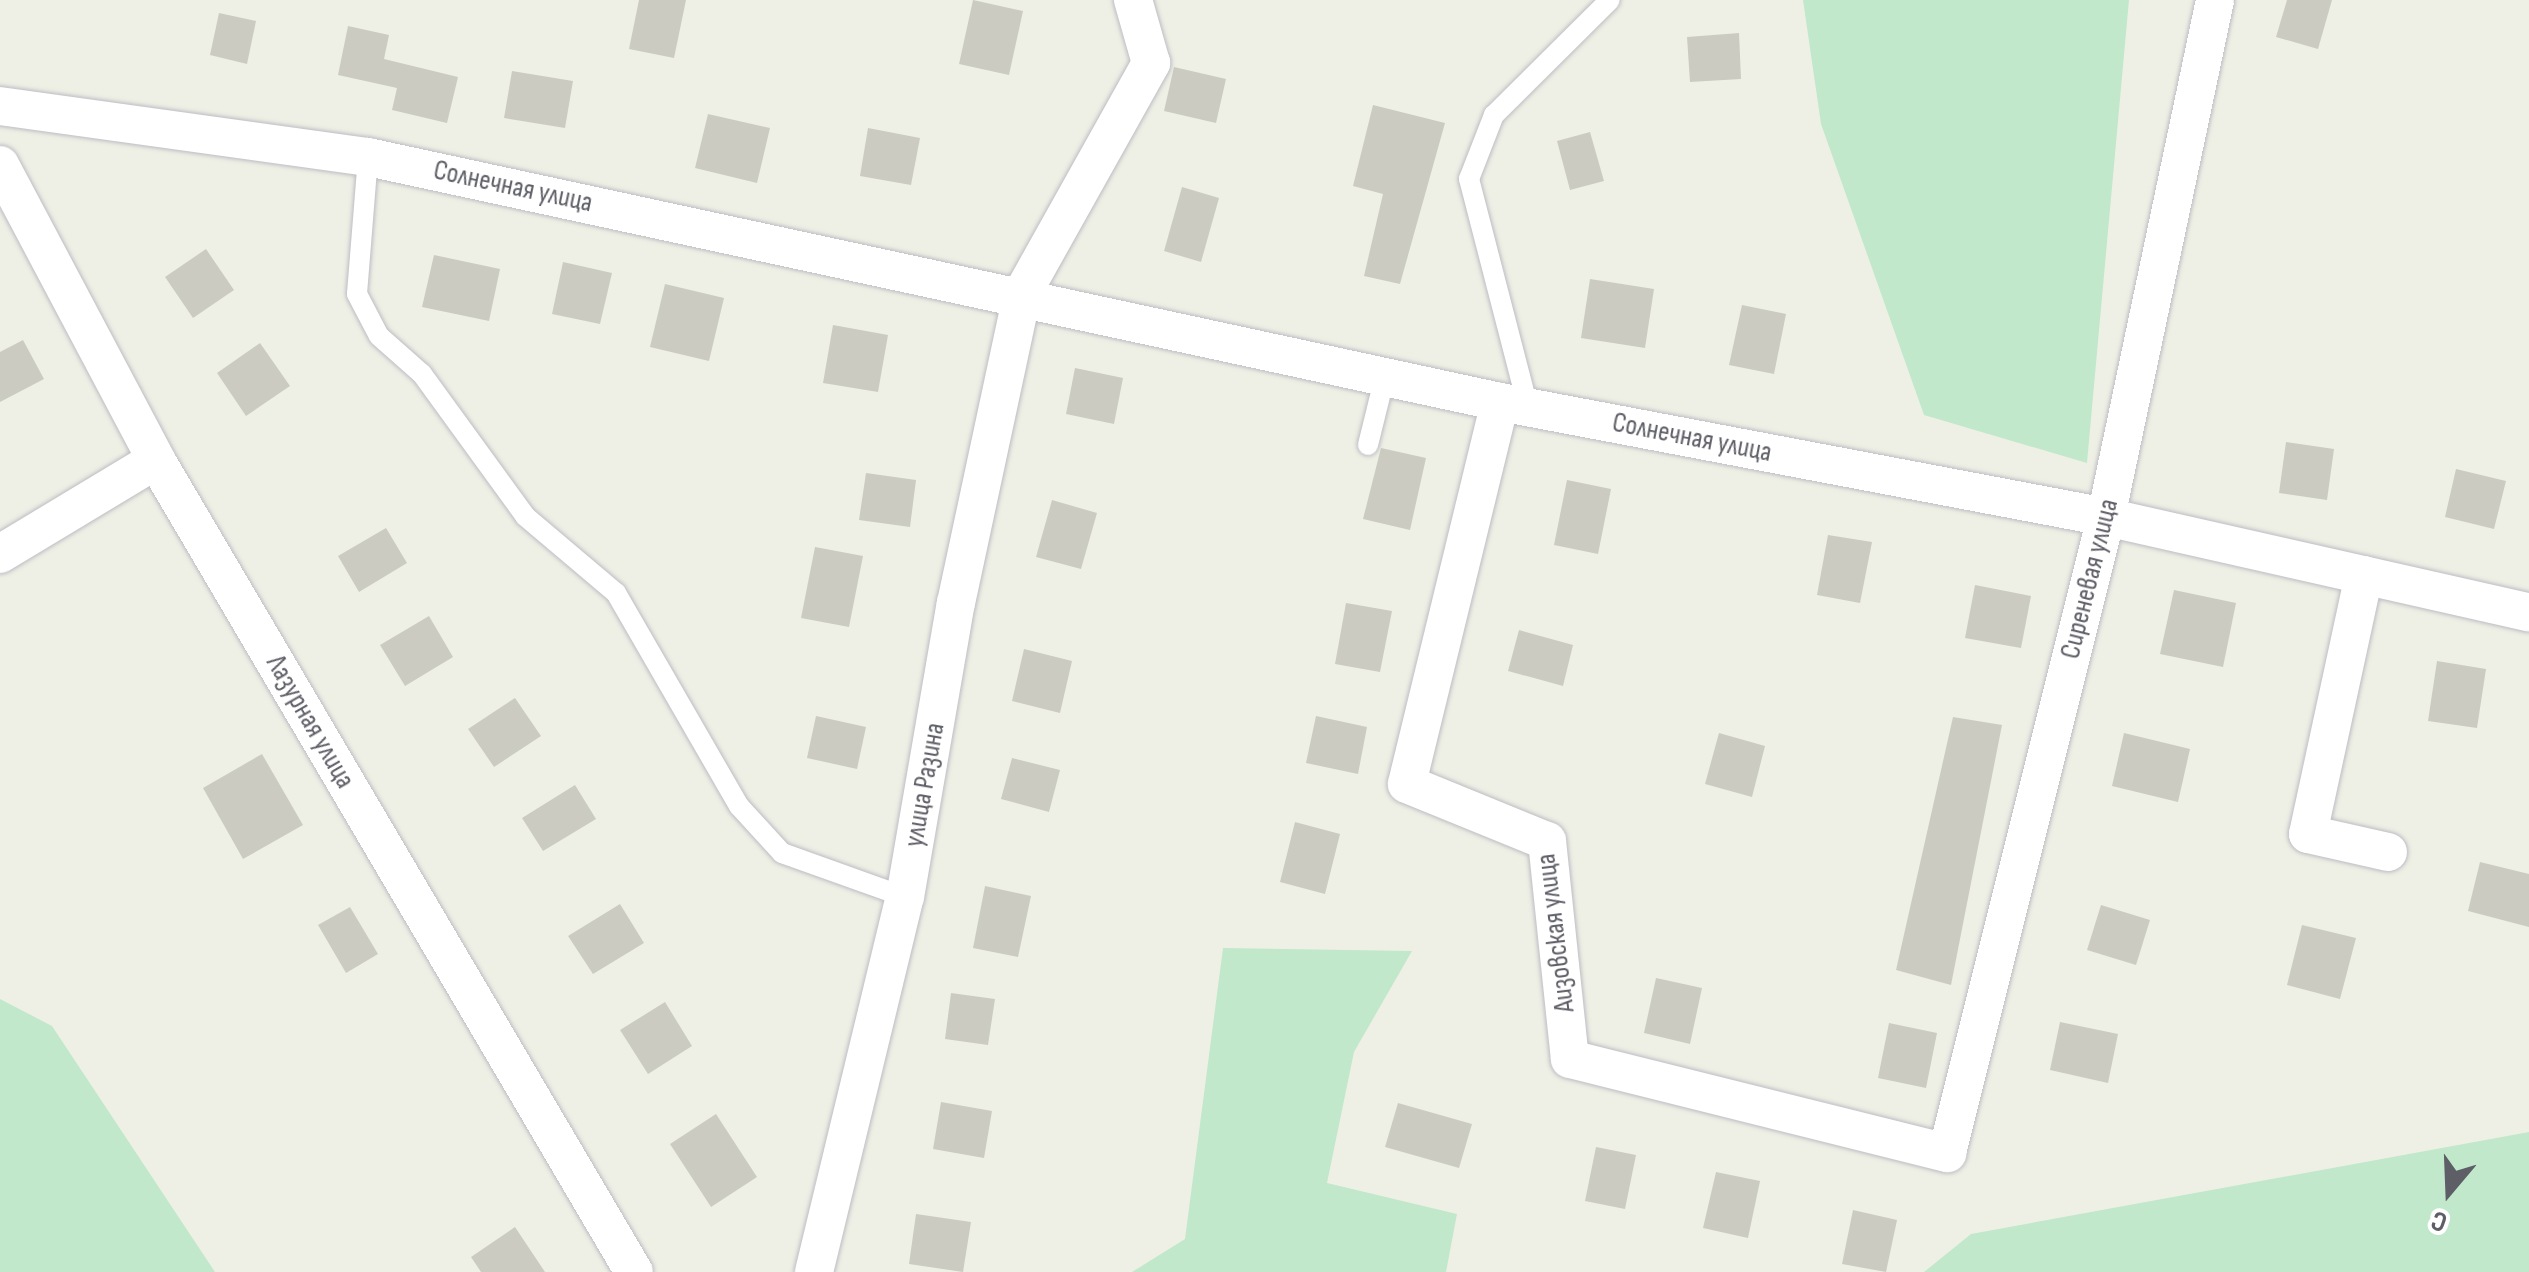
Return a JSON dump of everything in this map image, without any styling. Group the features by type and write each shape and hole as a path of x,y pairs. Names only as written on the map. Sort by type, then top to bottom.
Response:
{"street":[{"path":"1022,294 1150,63 1134,0"},
{"name":"Сиреневая улица","path":"1947,1153 2106,517 2214,0"},
{"name":"Солнечная улица","path":"0,106 368,157 1022,294 1514,404 2106,517 2529,612"},
{"name":"Лазурная улица","path":"0,165 156,460 634,1272"},
{"name":"улица Разина","path":"814,1272 905,897 956,603 1022,294"},
{"name":"Аизовская улица","path":"1514,404 1407,784 1547,841 1570,1059 1947,1153"},
{"path":"0,554 156,460"},
{"path":"2364,575 2308,834 2388,852"}],"lane":[{"path":"1514,404 1468,180 1494,116 1610,0"},
{"path":"368,157 357,294 379,336 422,374 525,516 616,592 721,778 760,830 782,852 905,897"},
{"path":"1368,445 1384,376"}],"green space":[{"path":"1803,0 2129,0 2087,463 1924,415 1821,124"},
{"path":"1223,948 1412,951 1354,1052 1327,1183 1457,1214 1446,1272 1132,1272 1185,1239"},
{"path":"0,999 52,1026 215,1272 0,1272"},
{"path":"2529,1132 2529,1272 1924,1272 1971,1234"}],"building":[{"path":"639,0 686,0 674,58 629,49"},
{"path":"973,0 1023,11 1009,75 959,64"},
{"path":"2287,0 2332,0 2318,49 2276,37"},
{"path":"219,13 256,21 247,64 210,55"},
{"path":"348,26 389,35 384,59 458,77 447,123 392,110 397,88 338,75"},
{"path":"1739,33 1741,79 1690,82 1687,37"},
{"path":"1174,67 1226,79 1216,123 1164,111"},
{"path":"512,71 573,81 565,128 504,118"},
{"path":"1373,105 1445,123 1400,284 1364,276 1383,194 1353,186"},
{"path":"708,114 770,128 757,183 695,168"},
{"path":"868,128 920,138 911,185 860,176"},
{"path":"1590,132 1604,181 1570,190 1557,141"},
{"path":"1182,187 1219,198 1201,262 1164,251"},
{"path":"206,249 234,290 193,318 165,277"},
{"path":"434,255 500,269 489,321 422,307"},
{"path":"563,262 612,273 600,324 552,314"},
{"path":"1590,279 1654,289 1645,348 1581,338"},
{"path":"665,284 724,298 709,361 650,347"},
{"path":"1742,305 1786,314 1774,374 1729,365"},
{"path":"833,325 888,335 878,392 823,383"},
{"path":"23,340 44,379 0,402 0,352"},
{"path":"260,343 290,386 246,416 217,373"},
{"path":"1075,368 1123,378 1114,424 1066,414"},
{"path":"2286,442 2334,449 2327,500 2279,493"},
{"path":"1381,448 1426,458 1410,530 1363,519"},
{"path":"2456,469 2506,481 2494,529 2445,517"},
{"path":"866,473 916,480 910,527 859,520"},
{"path":"1567,480 1611,489 1598,554 1554,545"},
{"path":"1052,500 1097,513 1081,569 1036,557"},
{"path":"386,528 407,563 359,592 338,556"},
{"path":"1828,535 1872,542 1860,603 1817,595"},
{"path":"815,547 863,556 849,627 801,618"},
{"path":"1975,585 2031,596 2021,648 1965,638"},
{"path":"2174,590 2236,603 2223,667 2160,654"},
{"path":"1346,603 1392,611 1380,672 1335,664"},
{"path":"429,616 453,657 405,686 380,645"},
{"path":"1519,630 1573,645 1563,686 1508,671"},
{"path":"1024,649 1072,661 1060,713 1012,701"},
{"path":"2437,661 2486,669 2477,728 2428,721"},
{"path":"515,698 541,736 494,767 468,729"},
{"path":"816,716 866,727 857,769 807,758"},
{"path":"1316,716 1367,727 1358,774 1306,763"},
{"path":"1953,717 2002,725 1951,985 1896,970"},
{"path":"1719,733 1765,746 1752,797 1705,784"},
{"path":"2124,733 2190,749 2178,802 2112,786"},
{"path":"262,754 303,825 243,859 203,788"},
{"path":"1012,758 1060,770 1049,812 1001,799"},
{"path":"575,785 596,819 543,851 522,818"},
{"path":"1295,822 1340,834 1325,894 1280,882"},
{"path":"2480,862 2529,874 2529,927 2468,911"},
{"path":"985,886 1031,896 1018,957 973,948"},
{"path":"620,904 644,943 593,974 568,936"},
{"path":"2101,905 2150,920 2136,965 2087,950"},
{"path":"350,907 378,954 346,973 318,925"},
{"path":"2302,925 2356,938 2340,999 2287,985"},
{"path":"1656,978 1702,988 1690,1044 1644,1033"},
{"path":"951,993 995,999 988,1045 945,1039"},
{"path":"665,1002 692,1046 648,1074 620,1030"},
{"path":"2060,1022 2118,1034 2108,1083 2050,1070"},
{"path":"1889,1023 1937,1033 1926,1088 1878,1078"},
{"path":"941,1102 992,1111 984,1158 933,1149"},
{"path":"1398,1103 1472,1124 1459,1168 1385,1147"},
{"path":"716,1114 757,1177 711,1207 670,1144"},
{"path":"1596,1147 1636,1155 1625,1209 1585,1201"},
{"path":"1716,1172 1760,1181 1748,1238 1703,1228"},
{"path":"1853,1210 1897,1220 1886,1272 1842,1264"},
{"path":"916,1214 971,1222 963,1272 909,1264"},
{"path":"515,1227 545,1272 481,1272 471,1257"}]}
